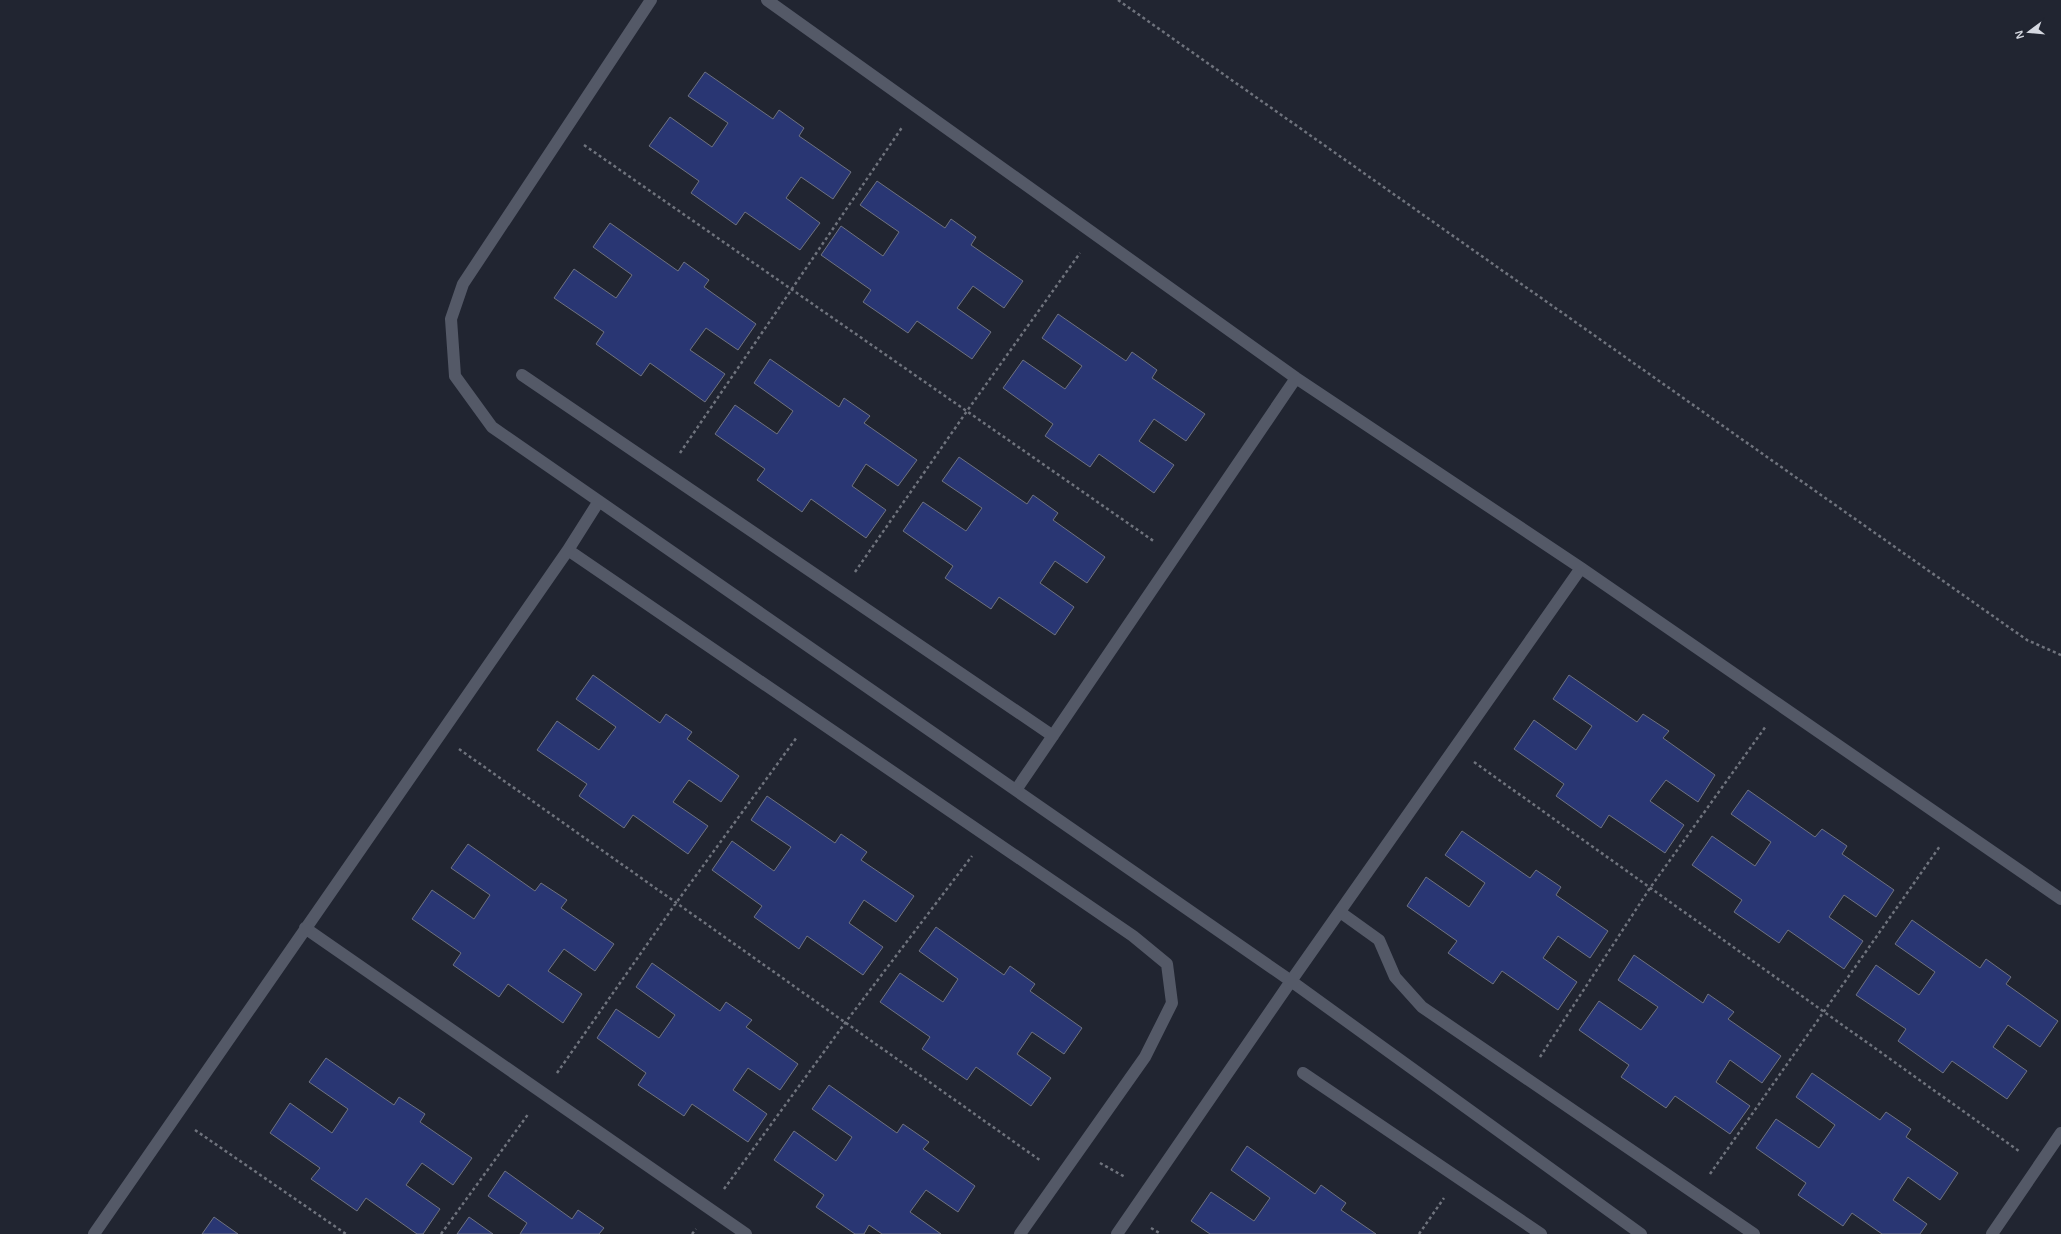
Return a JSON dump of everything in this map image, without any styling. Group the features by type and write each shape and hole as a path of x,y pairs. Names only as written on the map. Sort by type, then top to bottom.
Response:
{"street":[{"path":"651,0 463,284 451,319 455,376 492,427 1291,981 1641,1234"},
{"path":"767,0 1296,378 1581,568 2061,899"},
{"path":"522,375 1053,736"},
{"path":"1016,790 1296,378"},
{"path":"94,1234 439,734 568,550 599,501"},
{"path":"568,550 1133,936 1167,964 1172,1003 1145,1057 1020,1234"},
{"path":"1117,1234 1291,981 1581,568"},
{"path":"1340,912 1379,940 1395,976 1422,1007 1754,1234"},
{"path":"305,928 746,1234"},
{"path":"1303,1073 1541,1234"},
{"path":"1992,1234 2061,1133"}],"path":[{"path":"1118,0 2027,640 2061,655"},
{"path":"666,473 917,106"},
{"path":"564,131 1176,556"},
{"path":"841,592 967,411 1094,233"},
{"path":"1526,1078 1650,888 1781,705"},
{"path":"441,1234 676,903 812,716"},
{"path":"439,734 1061,1176"},
{"path":"1455,748 2039,1165"},
{"path":"1696,1194 1954,825"},
{"path":"692,1234 845,1023 987,837"},
{"path":"175,1117 346,1234"},
{"path":"1079,1150 1147,1190"},
{"path":"1420,1234 1458,1178"}],"building":[{"path":"705,72 773,119 779,110 804,128 799,136 851,172 833,199 801,177 786,198 820,223 800,250 745,212 736,225 691,193 699,181 649,146 670,117 712,147 728,123 688,96"},
{"path":"877,181 945,228 951,219 976,237 971,245 1023,281 1004,308 973,286 957,308 991,332 972,359 917,321 908,333 863,302 871,290 821,255 841,226 883,256 899,232 860,205"},
{"path":"610,223 678,271 684,262 709,280 704,287 756,324 738,350 706,328 690,350 725,374 705,402 650,363 641,376 596,344 604,332 554,298 574,269 616,298 632,275 593,247"},
{"path":"1058,314 1126,361 1132,352 1157,370 1152,378 1205,414 1186,441 1154,419 1139,441 1174,465 1154,493 1099,454 1090,467 1045,436 1053,424 1003,388 1023,360 1065,389 1082,366 1042,338"},
{"path":"770,359 839,407 844,398 870,416 864,423 917,460 898,486 866,464 852,486 886,510 866,538 811,499 802,512 757,480 765,469 715,434 735,405 777,434 793,411 754,383"},
{"path":"959,457 1027,504 1033,495 1058,513 1053,520 1105,557 1087,583 1055,561 1040,583 1074,607 1055,635 999,597 991,609 945,578 953,566 903,531 923,502 966,531 982,508 942,481"},
{"path":"593,675 660,723 666,714 692,732 687,739 739,776 721,802 689,780 673,802 708,826 688,854 633,815 624,828 579,796 587,784 537,750 557,721 599,750 616,727 576,699"},
{"path":"1569,675 1637,722 1643,714 1669,731 1663,738 1715,775 1698,802 1666,780 1650,801 1684,825 1665,853 1609,815 1601,828 1556,796 1564,784 1514,749 1534,720 1576,750 1592,726 1553,699"},
{"path":"1748,790 1815,837 1822,829 1847,846 1842,854 1894,890 1876,917 1844,895 1829,917 1863,941 1844,969 1788,930 1779,943 1734,912 1742,900 1692,865 1712,836 1755,866 1771,842 1731,814"},
{"path":"767,796 835,843 841,834 867,852 861,860 914,896 896,922 864,900 849,923 883,947 863,975 807,936 799,949 754,917 762,906 712,870 732,841 774,871 791,847 751,820"},
{"path":"1462,831 1530,878 1536,870 1561,887 1556,895 1608,931 1590,958 1558,936 1543,958 1577,982 1558,1010 1502,971 1493,984 1448,953 1457,941 1407,906 1426,877 1469,907 1485,883 1445,855"},
{"path":"468,844 535,891 541,883 567,900 561,908 614,944 595,971 564,949 548,971 582,994 563,1023 508,984 499,997 453,965 461,953 412,919 432,890 474,919 490,895 451,868"},
{"path":"1912,920 1980,968 1986,959 2011,977 2006,984 2058,1021 2040,1047 2008,1025 1993,1047 2027,1071 2007,1099 1952,1061 1943,1073 1898,1041 1906,1029 1856,995 1876,965 1919,995 1935,972 1895,944"},
{"path":"936,927 1004,975 1010,966 1035,984 1030,991 1082,1028 1064,1054 1032,1032 1017,1054 1051,1078 1031,1106 976,1067 967,1080 922,1049 930,1037 880,1002 900,973 943,1002 958,979 919,951"},
{"path":"1634,955 1703,1003 1708,994 1734,1012 1728,1019 1781,1056 1762,1083 1730,1060 1716,1082 1750,1106 1730,1134 1675,1096 1666,1108 1621,1077 1629,1065 1579,1030 1599,1001 1641,1030 1658,1007 1618,980"},
{"path":"652,963 720,1011 726,1002 752,1020 746,1027 798,1064 780,1090 748,1068 733,1090 767,1114 748,1142 692,1104 684,1116 638,1085 646,1073 597,1038 616,1009 659,1038 675,1015 636,987"},
{"path":"326,1058 394,1105 399,1097 425,1114 420,1122 472,1158 453,1185 422,1163 406,1185 440,1209 423,1234 417,1234 366,1198 357,1211 311,1179 320,1168 270,1133 290,1103 332,1133 348,1109 309,1082"},
{"path":"1812,1073 1880,1120 1886,1112 1911,1129 1906,1137 1958,1173 1940,1200 1908,1177 1893,1200 1927,1224 1920,1234 1882,1234 1852,1213 1843,1226 1798,1195 1806,1183 1756,1148 1776,1119 1819,1148 1835,1125 1796,1097"},
{"path":"829,1085 897,1133 903,1124 929,1142 923,1149 975,1186 958,1212 926,1190 910,1212 941,1234 882,1234 869,1225 864,1234 855,1234 816,1207 824,1195 774,1160 794,1131 836,1161 852,1137 812,1109"},
{"path":"1247,1146 1315,1194 1321,1185 1346,1203 1341,1210 1376,1234 1210,1234 1191,1221 1211,1192 1254,1221 1270,1198 1231,1170"},
{"path":"505,1171 572,1219 578,1210 604,1228 599,1234 520,1234 527,1223 488,1196"},
{"path":"214,1217 238,1234 202,1234"},
{"path":"469,1217 493,1234 457,1234"}]}
